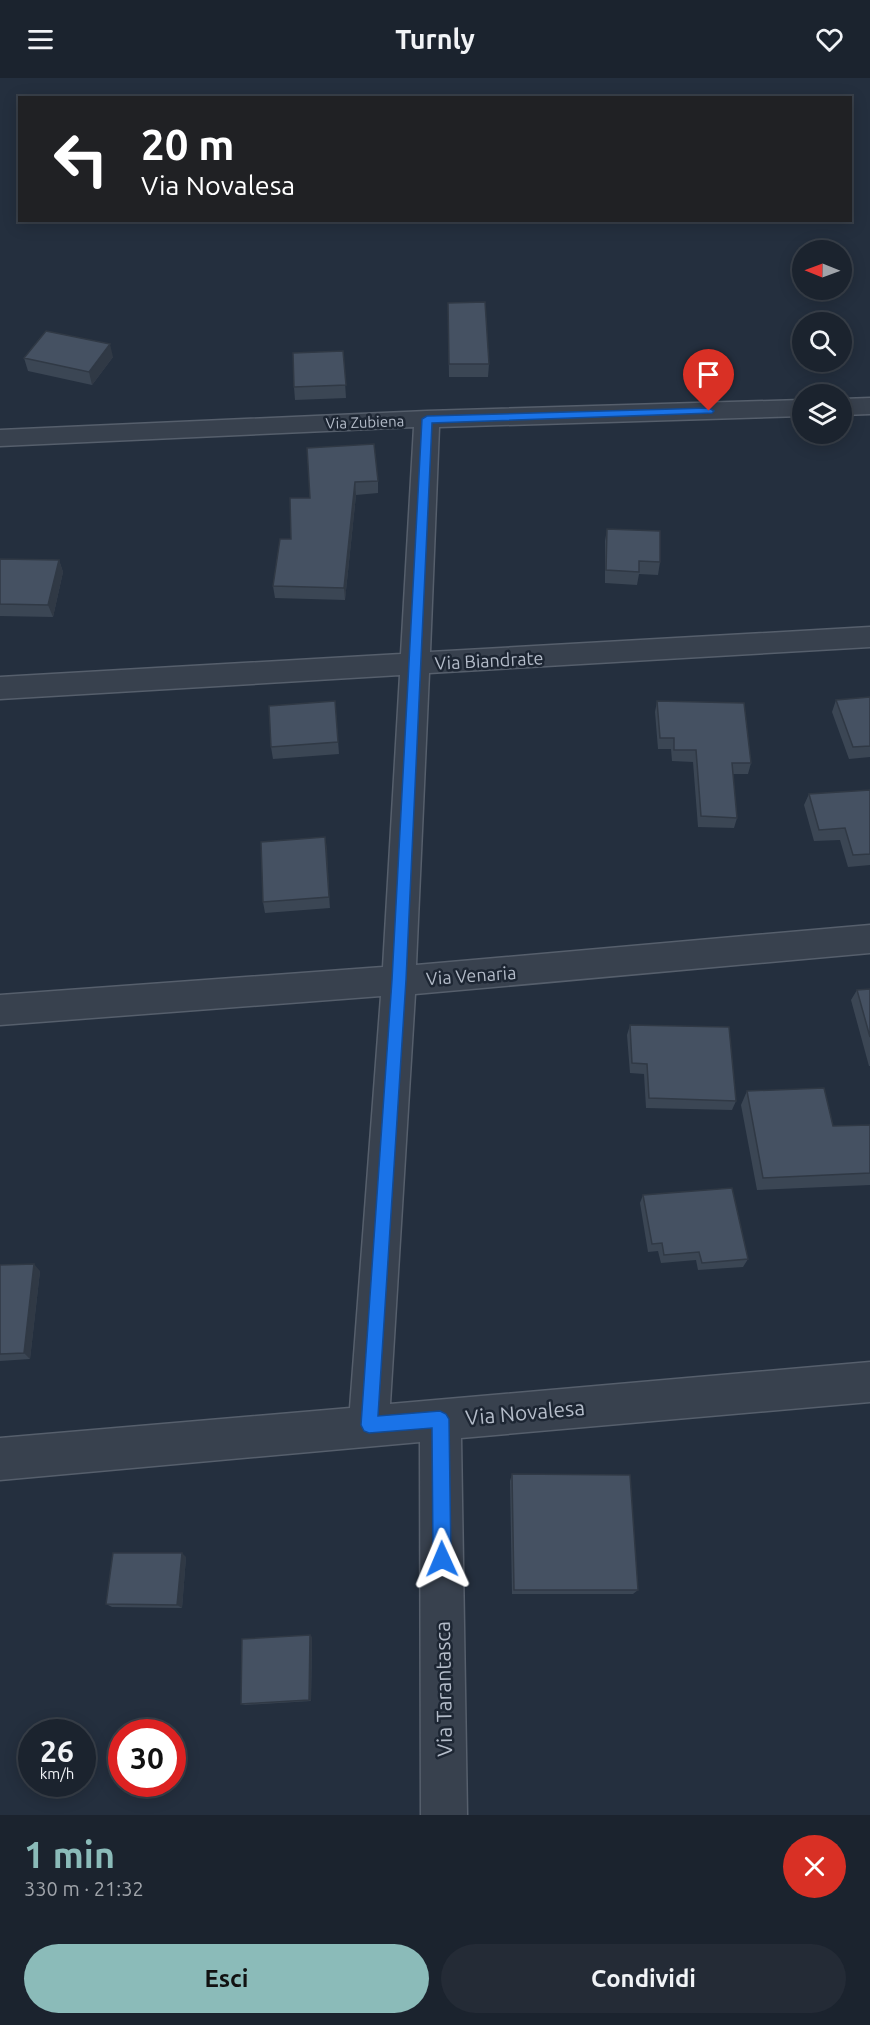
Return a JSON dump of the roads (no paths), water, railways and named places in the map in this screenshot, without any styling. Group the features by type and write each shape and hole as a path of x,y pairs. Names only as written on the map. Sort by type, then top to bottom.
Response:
{"street":[{"path":"852,407 870,406"},
{"name":"Via Zubiena","path":"0,438 427,419 792,408"},
{"path":"369,1425 399,980 427,419"},
{"name":"Via Biandrate","path":"0,688 870,637"},
{"name":"Via Venaria","path":"0,1010 399,980 870,939"},
{"name":"Via Novalesa","path":"1,1465 369,1425 870,1382"},
{"name":"Via Tarantasca","path":"440,1419 444,1815"}]}
